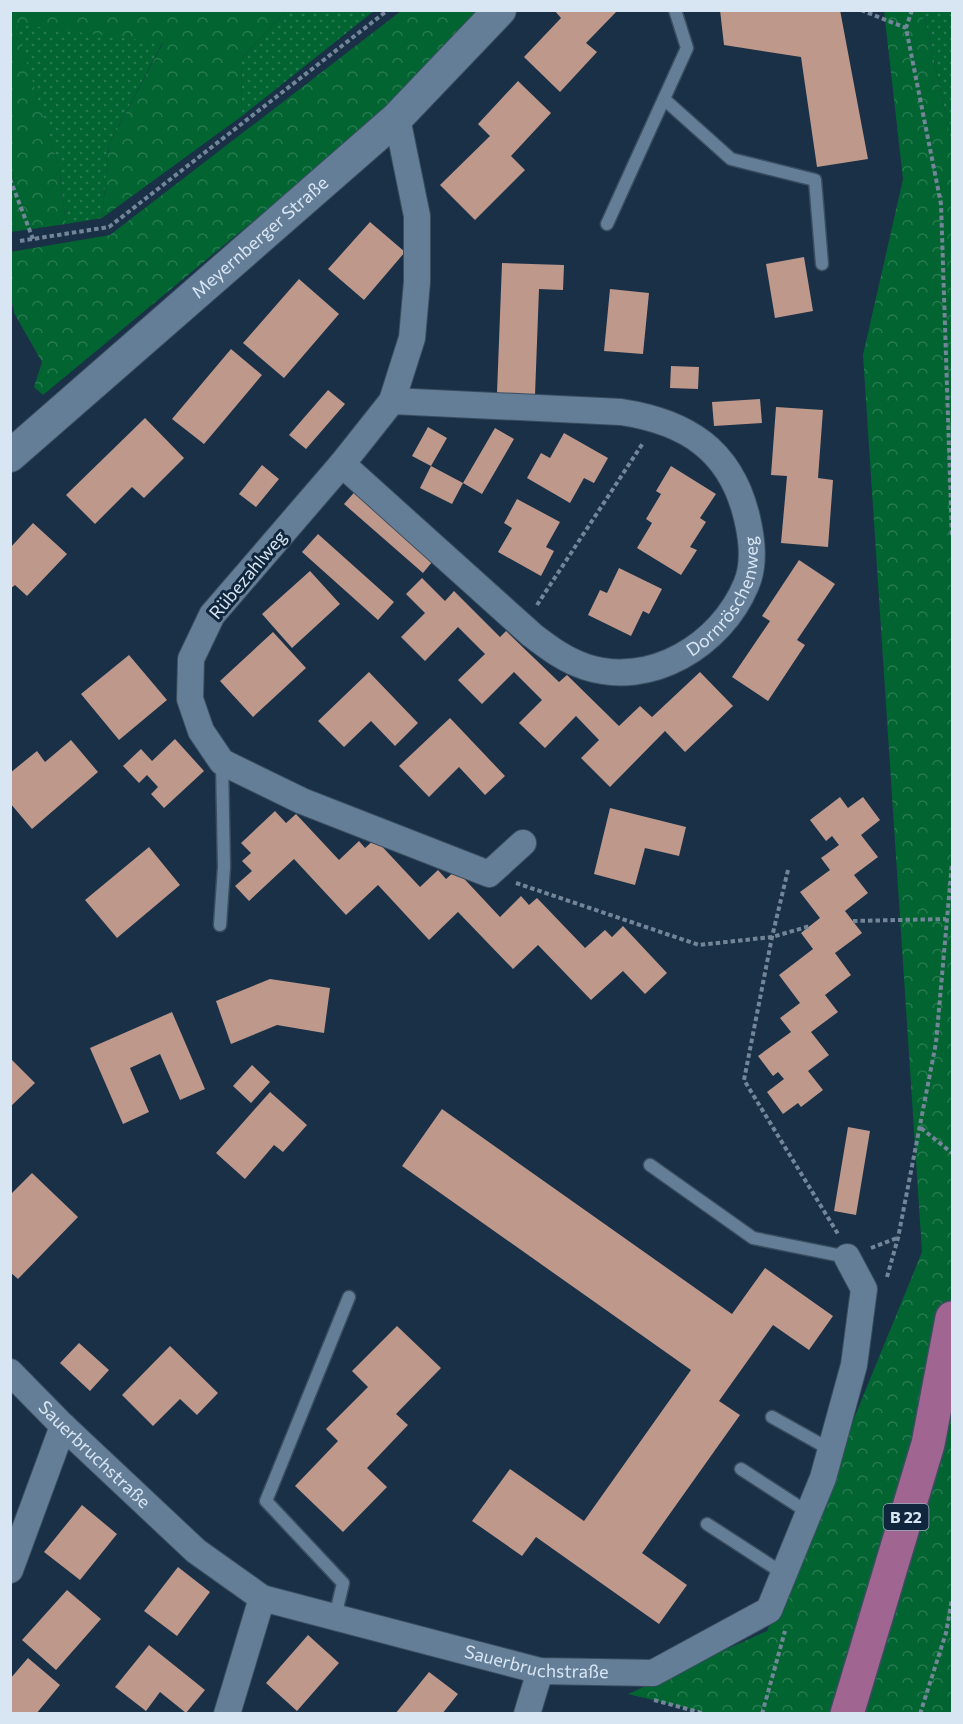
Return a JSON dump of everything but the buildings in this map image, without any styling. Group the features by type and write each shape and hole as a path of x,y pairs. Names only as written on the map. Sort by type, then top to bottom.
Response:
{"main road":[{"name":"B 22","path":"847,1713 928,1444 952,1318"}],"street":[{"name":"Meyernberger Straße","path":"17,443 396,118 500,10"},
{"name":"Rübezahlweg","path":"396,118 417,216 417,282 412,338 392,401 342,464 212,615 191,659 190,699 201,731 222,762 302,801 489,874"},
{"name":"Dornröschenweg","path":"342,464 523,627 558,655 587,668 639,672 663,665 709,638 732,613 747,584 752,556 750,529 736,484 724,462 681,429 658,420 621,412 392,401"},
{"path":"489,874 523,843"},
{"name":"Sauerbruchstraße","path":"10,1372 63,1426 196,1551 262,1598 540,1671 653,1673 769,1610 809,1513 831,1450 854,1365 864,1289 847,1257"},
{"path":"10,1569 63,1426"},
{"path":"227,1713 262,1598"},
{"path":"527,1713 540,1671"}],"lane":[{"path":"607,224 687,48 675,10"},
{"path":"664,99 731,159 815,180 822,264"},
{"path":"220,925 224,867 222,762"},
{"path":"650,1165 753,1238 847,1257"},
{"path":"335,1617 343,1583 266,1502 350,1297"},
{"path":"772,1417 831,1450"},
{"path":"741,1470 809,1513"},
{"path":"707,1524 784,1574"}],"path":[{"path":"20,241 109,227 388,10"},
{"path":"861,10 906,28"},
{"path":"912,10 906,28 941,204 952,538"},
{"path":"10,179 33,239"},
{"path":"523,627 658,420"},
{"path":"788,870 772,937 744,1080 834,1223 847,1257"},
{"path":"489,874 699,945 772,937 810,926"},
{"path":"853,921 946,919"},
{"path":"921,1128 952,1153"},
{"path":"920,1713 946,1633 952,1599"}],"green space":[{"path":"10,11 286,11 241,59 242,116 102,218 109,144 163,43 15,24 59,168 66,224 11,232"},
{"path":"286,11 374,11 242,116 241,59"},
{"path":"401,11 485,11 386,111 43,395 34,387 42,362 14,313 11,296 10,252 110,235"},
{"path":"884,11 918,11 926,22 952,145 952,1713 706,1713 628,1694 767,1631 922,1252 863,355 903,179"},
{"path":"918,11 952,11 952,145 926,22"},
{"path":"14,23 163,42 109,144 102,218 66,224 59,168"}]}
